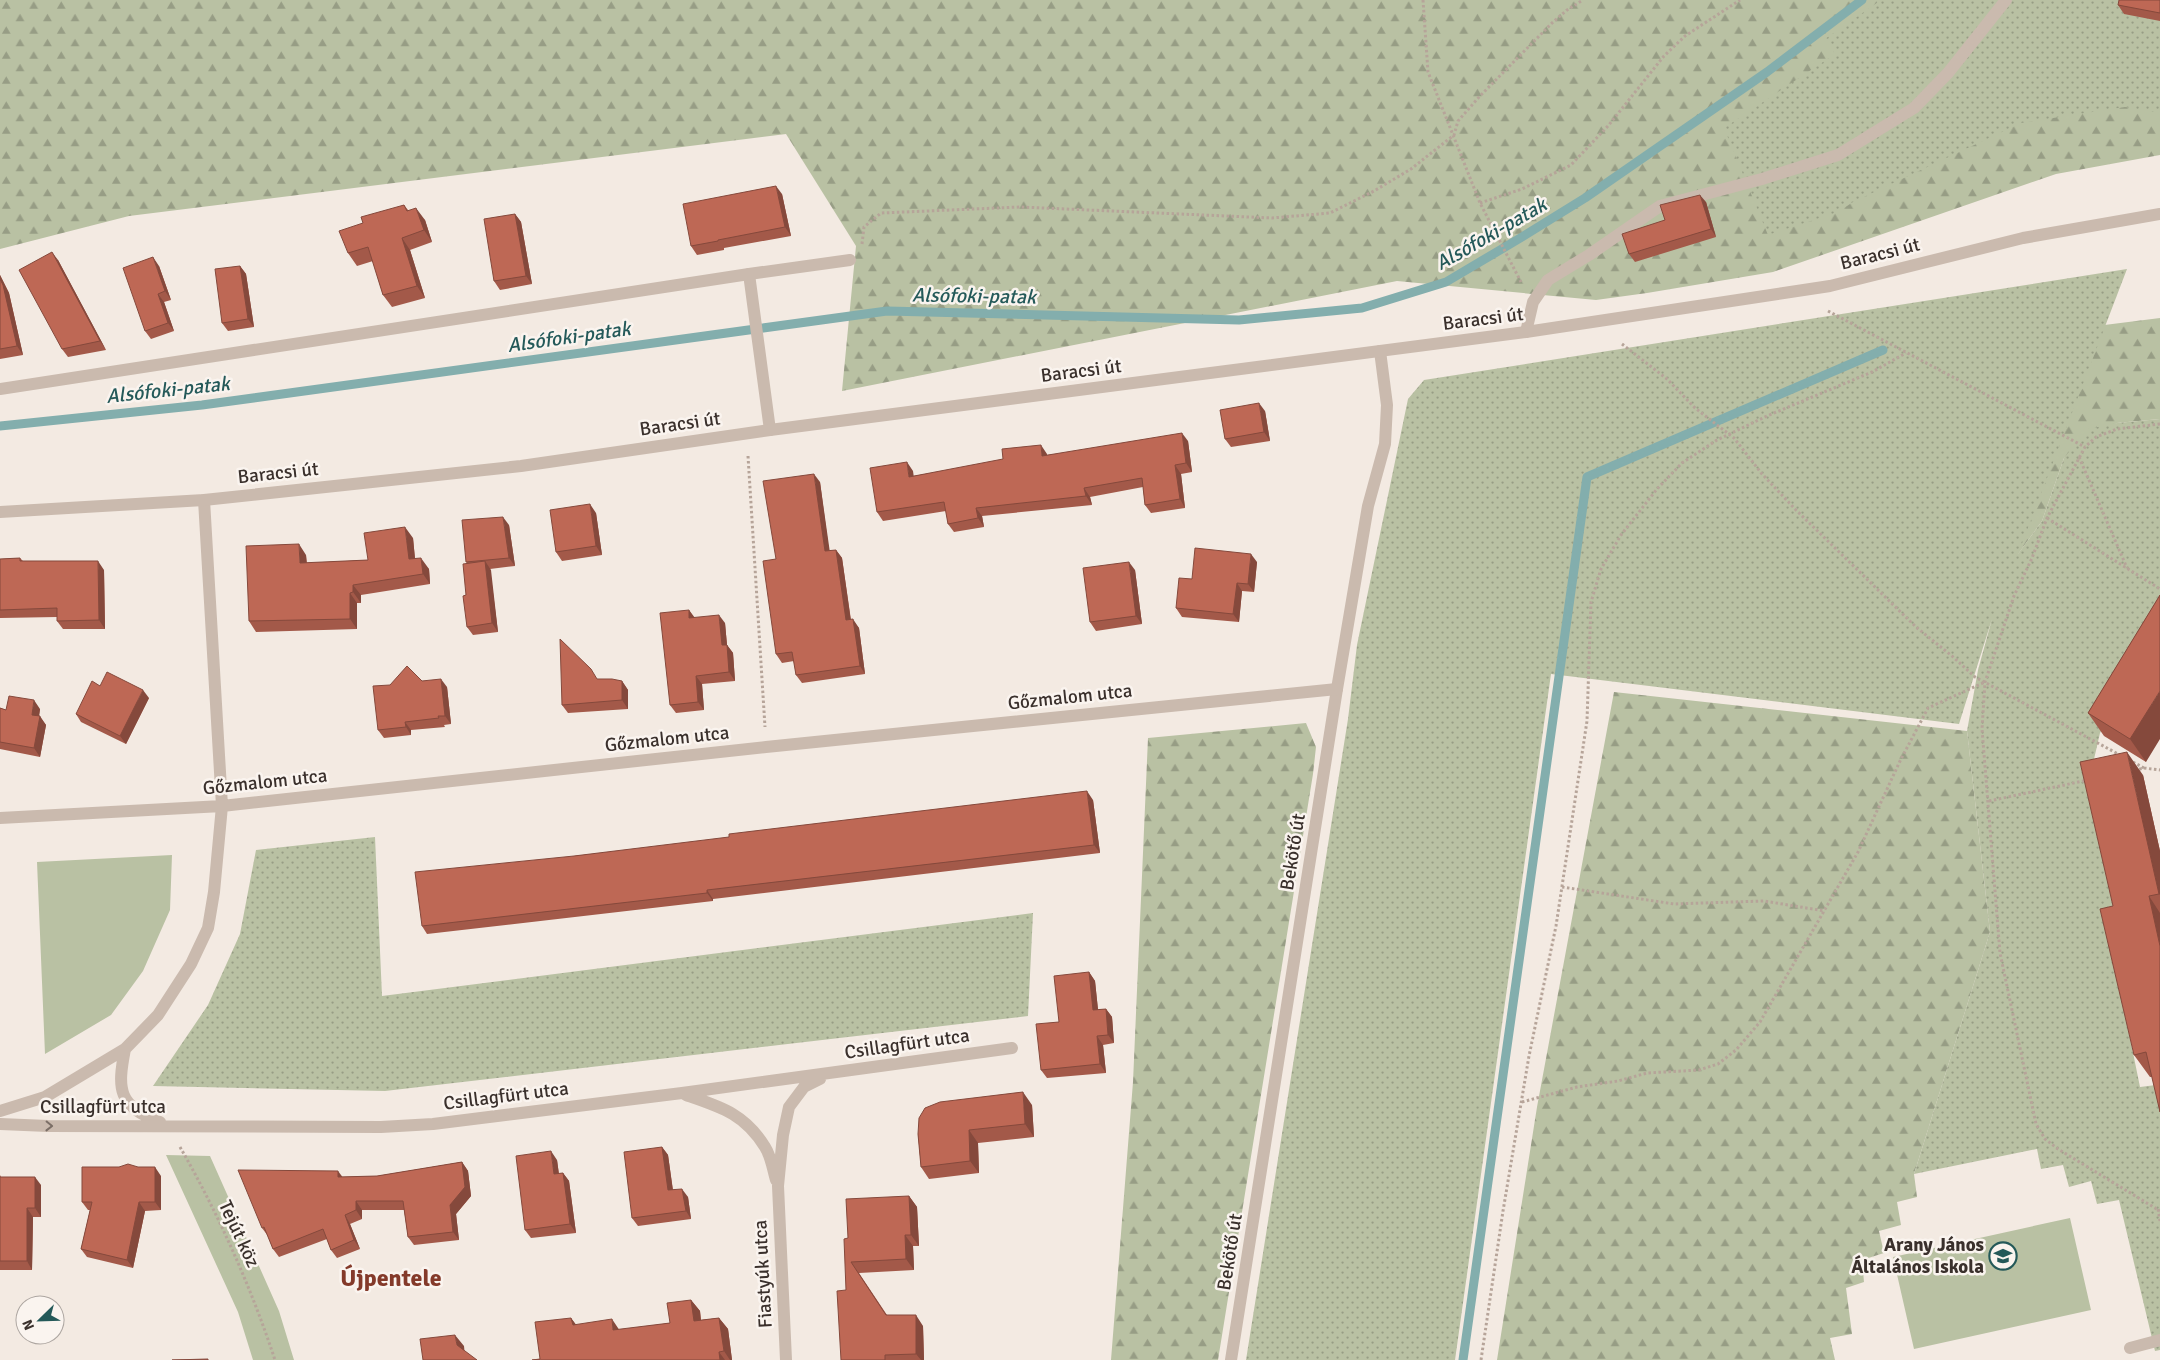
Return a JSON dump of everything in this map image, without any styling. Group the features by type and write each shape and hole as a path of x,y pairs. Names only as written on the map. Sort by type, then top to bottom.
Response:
{"street":[{"path":"1526,332 1533,302 1548,280 1589,255 1660,206 1762,179 1838,155 1914,108 1948,73 2006,0"},
{"name":"Baracsi út","path":"0,512 204,500 521,466 770,430 1526,332 1830,286 2022,238 2160,214"},
{"path":"0,389 850,260"},
{"path":"748,274 770,430"},
{"name":"Bekötő út","path":"1232,1360 1368,506 1386,444 1387,405 1380,350"},
{"path":"0,1111 45,1097 125,1050 158,1015 191,964 208,928 214,892 222,806 204,500"},
{"name":"Gőzmalom utca","path":"0,818 222,806 766,747 1338,689"},
{"name":"Csillagfürt utca","path":"0,1124 48,1126 407,1125 682,1093 1012,1048"},
{"path":"125,1050 120,1077 123,1096 132,1108 144,1116 167,1125"},
{"name":"Fiastyúk utca","path":"786,1360 778,1186 783,1134 789,1107 804,1087 829,1074"},
{"name":"Fiastyúk utca","path":"682,1093 724,1108 745,1122 766,1148 778,1186"},
{"path":"2130,1348 2160,1340"}],"path":[{"path":"1423,0 1428,72 1480,203 1510,263"},
{"path":"850,260 861,254 864,227 881,213 1020,207 1272,218 1330,213 1374,191 1411,169 1454,135 1458,121 1480,96 1552,23 1567,10 1583,0"},
{"path":"1480,203 1522,189 1571,165 1608,126 1664,56 1684,36 1740,0"},
{"path":"1828,311 2085,447"},
{"path":"1622,344 1666,379 1703,415 1728,434 1796,510 1909,621 1975,677 2144,768"},
{"path":"1481,1360 1503,1211 1529,1056 1556,926 1562,887 1587,721 1591,602 1601,569 1621,535 1657,490 1682,463 1728,434 1872,372 1906,352"},
{"path":"2160,424 2118,429 2096,437 2085,447 2079,457 2047,518 2032,558 2014,596 1986,682 1982,729 2000,953 2036,1124 2045,1139 2058,1149 2159,1210 2160,1220"},
{"path":"748,456 766,747"},
{"path":"2079,457 2128,568"},
{"path":"2047,518 2160,589"},
{"path":"1522,1102 1647,1073 1700,1070 1718,1064 1736,1050 1760,1022 1825,911 1858,852 1900,761 1928,708 1986,682"},
{"path":"2134,770 2144,768 2160,770"},
{"path":"1989,801 2096,778"},
{"path":"1562,887 1674,904 1764,901 1825,911"},
{"name":"Tejút köz","path":"167,1125 196,1175 258,1308 275,1360"}],"green space":[{"path":"0,0 2160,0 2160,155 2056,174 1773,272 1596,300 1397,281 842,391 856,246 786,134 129,216 0,249"},
{"path":"1881,0 2160,0 2160,113 2125,107 2021,123 1853,202 1838,212 1768,235 1724,128 1835,54 1825,39"},
{"path":"2127,269 2018,554 2042,521 2064,458 2088,429 2117,423 2160,419 2160,631 2100,733 2089,781 2123,924 2108,930 2140,1087 2156,1085 2160,1100 2160,1350 2155,1351 2119,1200 2097,1204 2091,1181 2069,1187 2063,1165 2041,1169 2037,1149 1914,1174 1990,932 1967,731 1978,670 1992,619 1959,724 1551,674 1455,1360 1246,1360 1348,719 1357,645 1408,399 1424,380"},
{"path":"2160,318 2160,419 2117,423 2064,458 2042,521 2016,557 2033,334"},
{"path":"1614,692 1967,731 1990,932 1914,1174 1917,1197 1897,1202 1901,1225 1879,1231 1884,1253 1862,1260 1864,1282 1846,1288 1852,1334 1830,1338 1835,1360 1497,1360 1537,1107"},
{"path":"1306,723 1316,747 1313,774 1218,1360 1111,1360 1133,1082 1148,738"},
{"path":"375,837 382,996 1033,913 1028,1016 385,1091 153,1086 208,1005 240,934 256,850"},
{"path":"172,855 170,910 143,971 111,1015 45,1054 37,862"},
{"path":"166,1155 210,1156 279,1311 294,1360 253,1360 238,1312"},
{"path":"2070,1218 2091,1310 1914,1349 1893,1257"}],"building":[{"path":"2119,0 2160,0 2160,13 2118,5"},
{"path":"776,186 785,227 691,246 683,204"},
{"path":"1700,195 1711,229 1629,254 1622,234 1665,220 1660,205"},
{"path":"404,205 407,211 416,208 424,230 402,238 417,286 383,295 368,247 348,253 339,231 363,223 361,217"},
{"path":"515,214 526,276 494,281 484,219"},
{"path":"52,252 100,341 62,349 19,270"},
{"path":"153,257 165,291 158,294 168,323 145,331 123,268"},
{"path":"240,266 248,319 222,323 215,269"},
{"path":"0,279 17,346 0,349"},
{"path":"1259,403 1264,432 1225,439 1220,410"},
{"path":"1182,433 1186,463 1175,465 1180,499 1145,505 1142,478 1084,488 1086,496 976,508 978,518 948,524 944,502 877,512 870,468 907,462 909,477 1003,459 1002,449 1041,445 1042,456"},
{"path":"814,474 825,551 836,550 846,620 853,619 860,666 796,675 792,652 776,654 763,561 776,559 763,481"},
{"path":"590,504 596,546 556,552 550,510"},
{"path":"503,517 509,558 466,562 462,520"},
{"path":"405,527 409,559 421,558 423,574 353,585 353,592 350,593 350,619 249,621 246,546 299,544 300,563 368,560 364,533"},
{"path":"1195,548 1251,554 1248,584 1237,583 1233,614 1176,608 1179,578 1192,579"},
{"path":"20,558 20,561 98,561 99,620 57,621 57,608 0,610 0,559"},
{"path":"485,561 492,623 467,627 463,596 466,595 463,564"},
{"path":"1129,562 1136,616 1090,622 1083,568"},
{"path":"2160,595 2160,691 2130,739 2088,713"},
{"path":"689,610 689,618 719,615 722,645 727,645 729,672 696,676 698,702 670,705 660,613"},
{"path":"560,639 591,669 597,679 622,681 622,700 562,705"},
{"path":"407,666 422,681 441,679 445,716 405,722 406,727 378,730 373,686 390,685"},
{"path":"107,672 143,690 120,736 76,714 92,681 100,686"},
{"path":"9,696 34,700 32,715 40,716 34,748 0,742 0,708 6,710"},
{"path":"2127,752 2159,894 2149,896 2160,946 2160,1112 2146,1052 2134,1055 2100,909 2113,906 2080,762"},
{"path":"1087,791 1094,845 707,890 707,893 422,926 415,872 574,856 729,837 729,834"},
{"path":"1089,972 1093,1010 1106,1009 1108,1035 1097,1036 1100,1064 1041,1070 1036,1024 1059,1022 1054,976"},
{"path":"1023,1092 1025,1124 969,1130 970,1161 921,1167 918,1134 919,1118 925,1108 940,1102"},
{"path":"662,1147 668,1190 682,1189 686,1211 632,1218 624,1152"},
{"path":"551,1151 554,1174 563,1173 570,1224 525,1230 516,1156"},
{"path":"462,1162 465,1187 450,1205 453,1232 408,1237 403,1201 356,1201 356,1210 345,1215 354,1240 331,1250 323,1229 273,1249 264,1227 262,1228 238,1170 338,1171 338,1177 377,1176"},
{"path":"128,1164 138,1167 155,1167 155,1202 139,1202 127,1260 81,1249 92,1202 82,1202 82,1167 119,1167"},
{"path":"0,1177 35,1177 35,1208 27,1208 27,1261 0,1261"},
{"path":"909,1196 911,1235 905,1235 906,1259 851,1262 886,1315 916,1315 916,1354 885,1355 885,1360 841,1360 837,1291 846,1290 844,1239 848,1238 846,1199"},
{"path":"691,1300 694,1321 719,1318 724,1351 719,1352 720,1360 532,1360 540,1359 535,1322 571,1318 573,1325 612,1319 613,1330 670,1323 667,1303"},
{"path":"455,1335 457,1345 477,1360 423,1360 420,1339"},
{"path":"208,1359 208,1360 172,1360"}],"waterway":[{"name":"Alsófoki-patak","path":"0,426 202,405 887,311 1239,320 1362,308 1446,282 1522,237 1585,198 1767,72 1862,0"},
{"path":"1463,1360 1587,477 1883,350"}],"place":[{"name":"Arany János Általános Iskola","path":"2003,1256"}],"district":[{"name":"Újpentele","path":"391,1278"}]}
